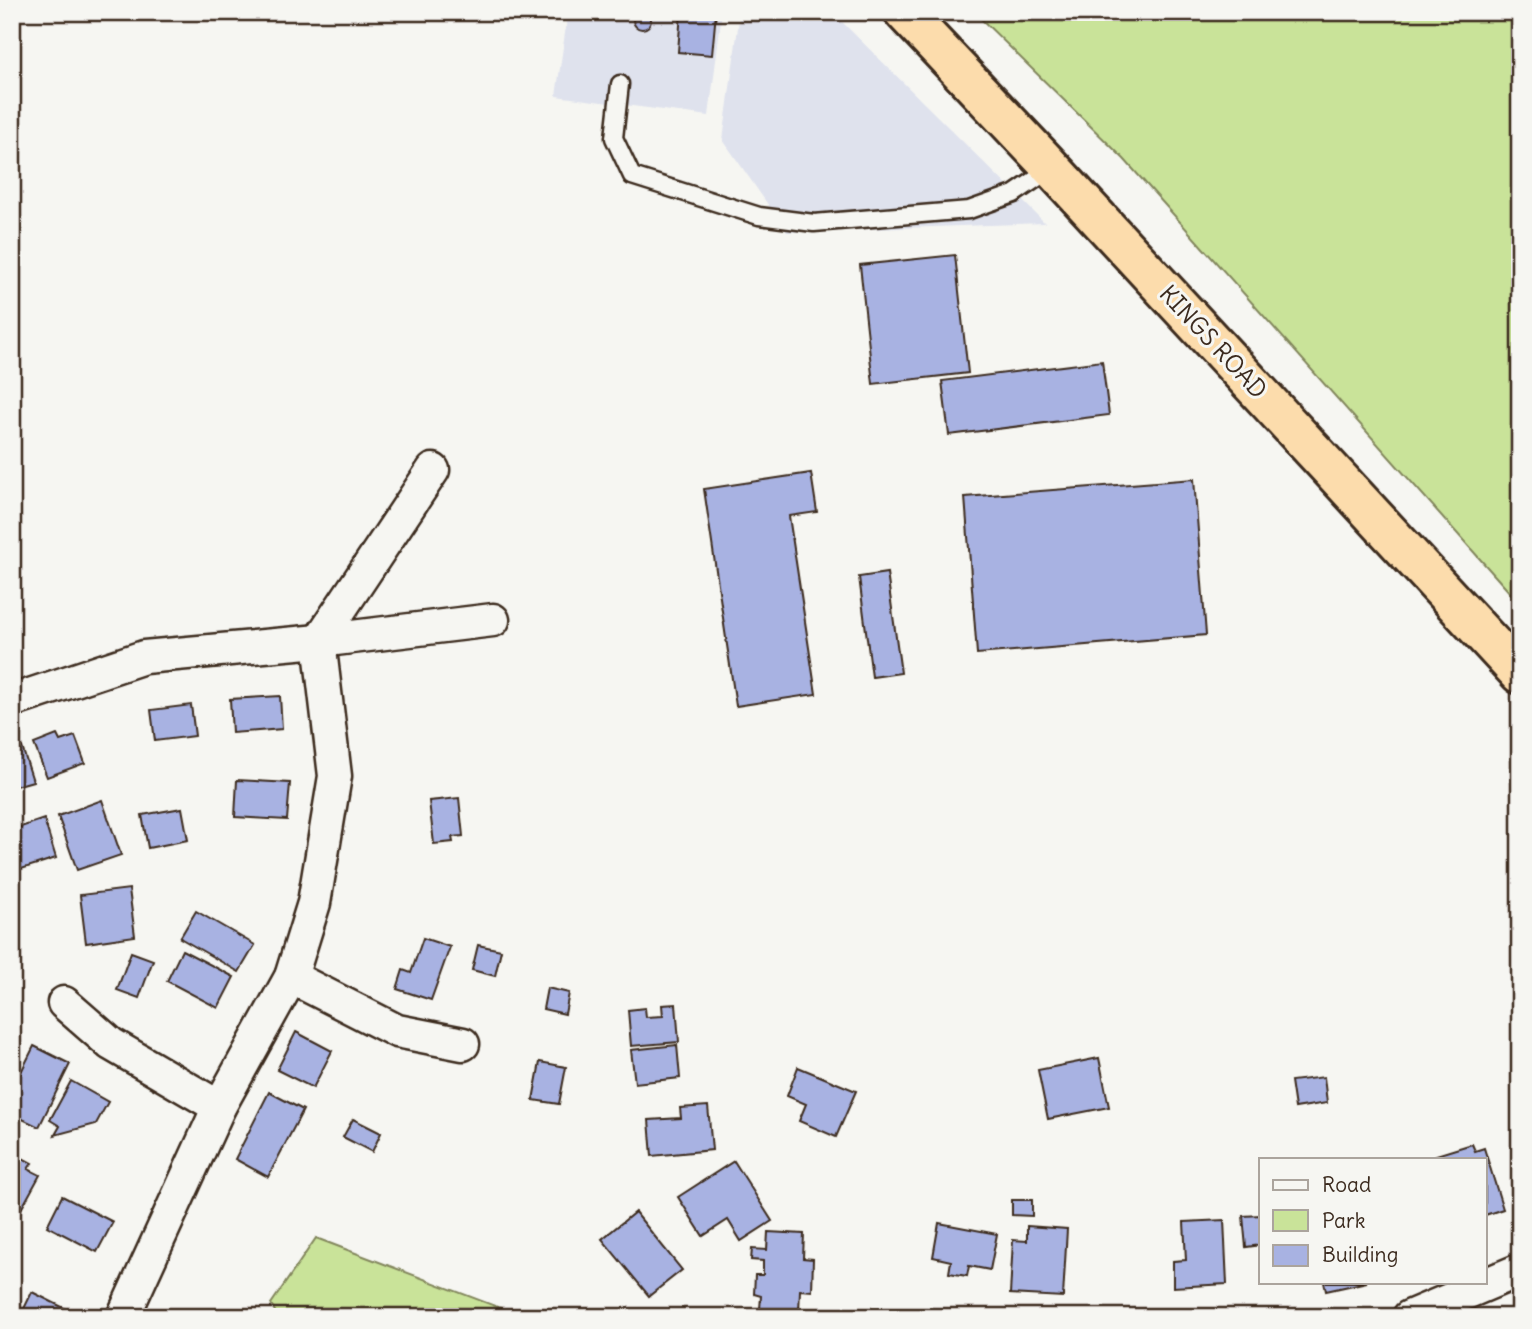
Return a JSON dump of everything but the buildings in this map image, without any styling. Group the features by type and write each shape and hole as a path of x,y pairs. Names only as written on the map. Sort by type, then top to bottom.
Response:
{"highway":[{"name":"KINGS ROAD","path":"904,12 1048,163 1520,674"}],"street":[{"path":"123,1317 219,1107 291,977 314,903 335,776 319,641 433,470"},
{"path":"12,701 144,657 319,641 493,620"},
{"path":"291,977 397,1031 463,1044"},
{"path":"64,1003 111,1044 219,1107"},
{"path":"1409,1317 1520,1270"}],"lane":[{"path":"620,84 614,138 632,176 759,216 814,223 969,210 1014,194 1036,179 1048,163"}],"shaded area":[{"path":"568,12 722,12 709,116 556,96"},
{"path":"740,12 832,12 1045,223 787,232 723,140"}],"green space":[{"path":"974,12 1520,12 1520,604 1124,159"},
{"path":"316,1238 524,1317 278,1317 271,1304"}]}
